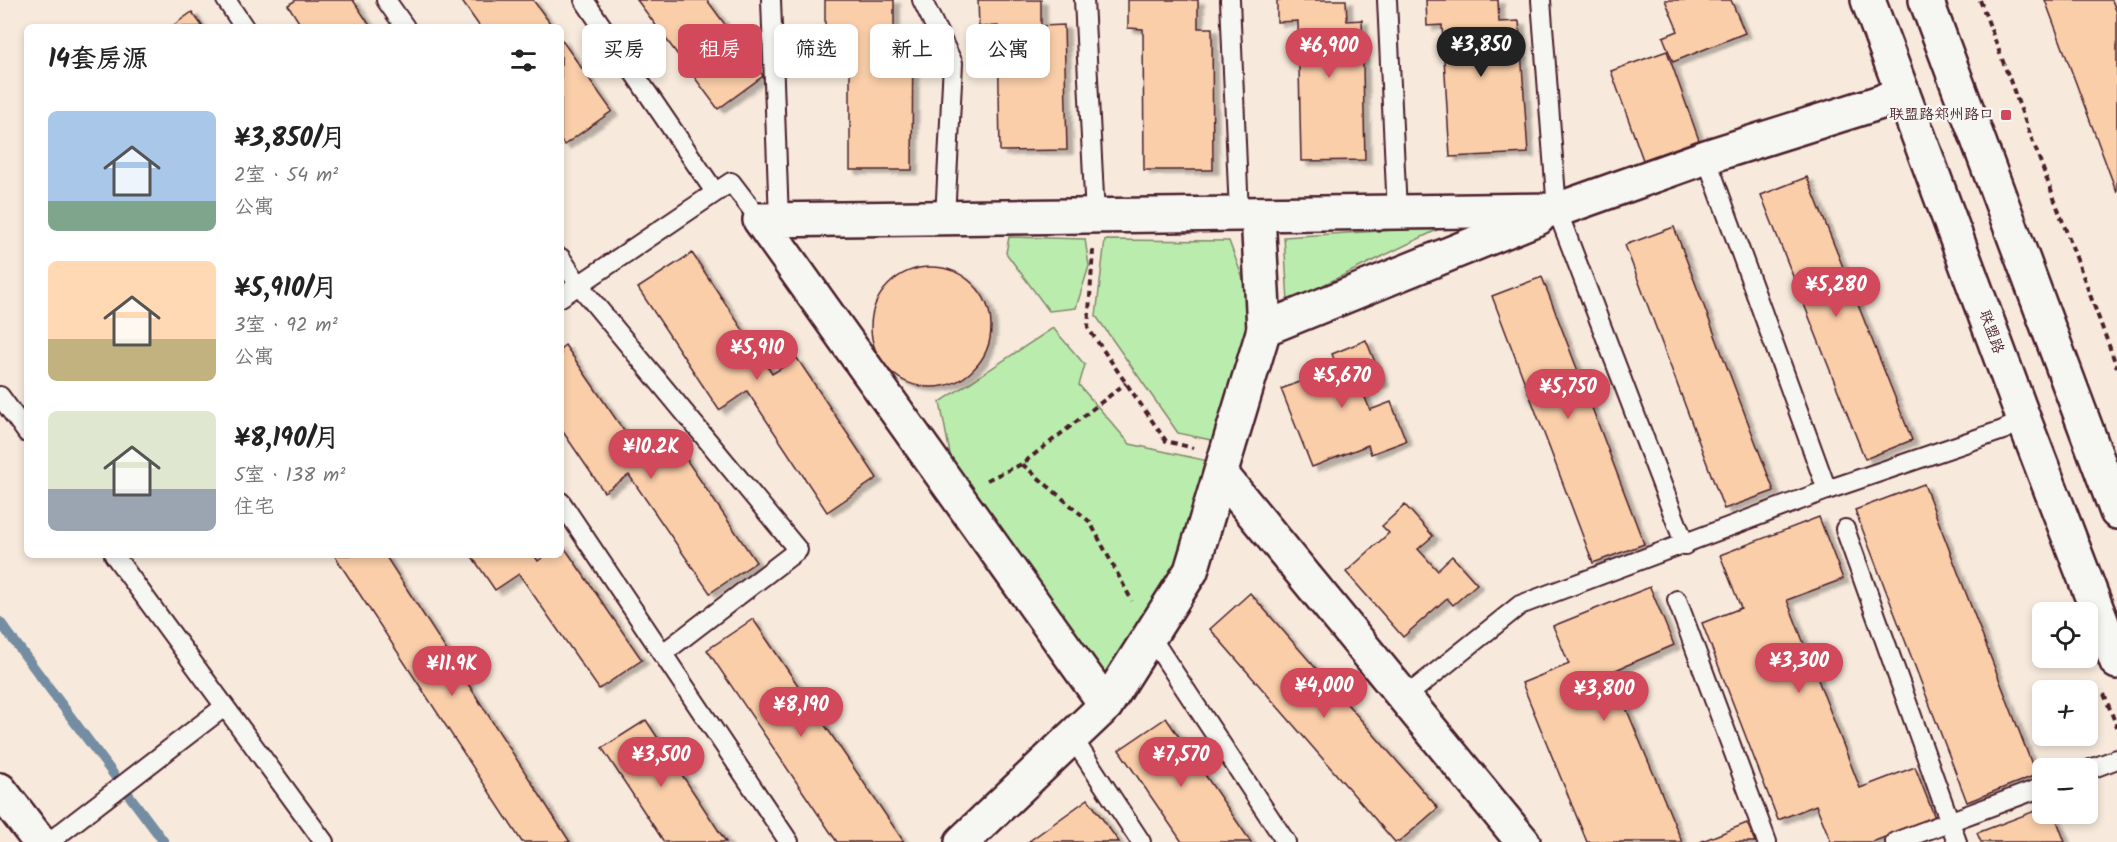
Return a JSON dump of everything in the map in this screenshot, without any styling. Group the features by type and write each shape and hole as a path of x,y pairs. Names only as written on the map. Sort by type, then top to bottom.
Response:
{"street":[{"name":"联盟路","path":"1869,0 2024,420 2117,662"},
{"path":"1926,0 2117,512"},
{"path":"1264,329 1557,210 1706,157 1881,102 1902,91"},
{"path":"769,220 1557,210"},
{"path":"962,842 1106,705 1191,571 1264,329 1248,214"},
{"path":"769,220 956,495 1106,705"},
{"path":"1223,465 1404,698 1523,842"},
{"path":"0,790 40,842"}],"lane":[{"path":"226,0 242,24"},
{"path":"386,0 403,24"},
{"path":"584,0 715,192"},
{"path":"769,220 771,0"},
{"path":"922,0 953,63 945,218"},
{"path":"1084,0 1095,216"},
{"path":"1230,0 1248,214"},
{"path":"1386,0 1397,212"},
{"path":"1541,0 1557,210 1685,545"},
{"path":"1706,157 1827,490"},
{"path":"564,295 730,182 769,220"},
{"path":"564,262 579,285 798,550 662,654"},
{"path":"0,396 24,429"},
{"path":"1404,698 1520,605 1827,490 2003,430 2024,420"},
{"path":"564,507 789,842"},
{"path":"1845,529 1957,842"},
{"path":"116,558 324,842"},
{"path":"1677,600 1767,842"},
{"path":"1150,636 1286,842"},
{"path":"49,842 224,707"},
{"path":"1072,737 1141,842"},
{"path":"2098,766 2117,759"},
{"path":"1895,842 2032,791"}],"path":[{"path":"1980,0 2117,367"},
{"path":"1095,216 1088,328 1166,441 1223,465"},
{"path":"956,495 1022,464 1126,383"},
{"path":"1022,464 1090,522 1150,636"}],"green space":[{"path":"1443,227 1288,302 1284,237"},
{"path":"1009,237 1085,239 1089,266 1076,308 1049,311 1006,253"},
{"path":"1105,240 1229,241 1249,295 1246,332 1216,441 1178,433 1096,316"},
{"path":"1053,328 1085,365 1079,385 1130,444 1208,461 1177,566 1100,681 955,480 940,402"}],"building":[{"path":"296,0 353,0 369,24 300,24 288,5"},
{"path":"461,0 533,0 551,24 478,24"},
{"path":"637,0 707,0 725,24 678,24 678,55 666,39 666,24 655,24"},
{"path":"825,0 894,0 894,24 870,24 870,78 913,78 912,170 850,170 850,78 858,78 858,24 825,24"},
{"path":"978,0 1041,0 1041,24 979,24"},
{"path":"1128,0 1198,0 1198,28 1212,28 1213,170 1144,170 1143,29 1128,28"},
{"path":"1277,0 1346,0 1347,21 1362,20 1365,160 1301,161 1298,21 1277,22"},
{"path":"1426,0 1498,0 1499,22 1519,21 1528,153 1450,157 1442,25 1427,26"},
{"path":"1665,0 1731,0 1745,33 1673,62 1663,37 1678,31"},
{"path":"2045,0 2112,0 2117,13 2117,193"},
{"path":"192,12 201,24 175,24"},
{"path":"1064,25 1067,150 1000,151 999,78 1050,78 1050,26"},
{"path":"564,43 582,69 582,78 589,78 612,111 564,145"},
{"path":"1667,51 1699,140 1643,160 1611,71"},
{"path":"695,78 760,78 718,109"},
{"path":"1807,177 1912,440 1865,459 1761,195"},
{"path":"1674,227 1774,491 1724,509 1625,245"},
{"path":"692,253 772,374 797,358 877,478 827,512 747,391 719,410 638,288"},
{"path":"931,267 954,271 974,284 987,304 991,327 987,350 974,370 954,383 931,387 908,383 888,370 875,350 871,327 875,304 888,284 908,271"},
{"path":"1542,277 1644,544 1593,563 1492,296"},
{"path":"1366,340 1383,382 1362,390 1370,410 1391,402 1406,441 1371,454 1368,445 1312,467 1281,389 1337,367 1332,354"},
{"path":"564,346 646,463 675,443 756,562 710,593 629,475 604,492 564,433"},
{"path":"1924,484 2032,765 2032,777 1967,802 1855,510"},
{"path":"1405,505 1433,536 1418,549 1437,570 1452,556 1477,584 1453,605 1447,598 1403,637 1346,572 1389,533 1382,526"},
{"path":"1819,517 1843,579 1787,600 1860,788 1915,767 1935,818 1872,842 1831,842 1816,805 1778,820 1702,623 1741,608 1720,555"},
{"path":"564,547 642,660 599,689 519,574 495,590 473,558 536,558 538,561 542,558 564,558"},
{"path":"336,558 387,558 570,842 522,842"},
{"path":"1650,587 1674,645 1611,672 1682,842 1587,842 1522,683 1569,664 1553,626"},
{"path":"1250,593 1438,808 1399,842 1395,842 1210,629"},
{"path":"753,619 904,842 837,842 707,650"},
{"path":"1166,718 1251,842 1182,842 1119,750"},
{"path":"646,720 726,842 664,842 602,748"},
{"path":"1088,799 1119,842 1028,842"},
{"path":"2032,812 2032,824 2058,824 2065,842 1981,842 1977,833"},
{"path":"1747,823 1755,842 1700,842"}],"waterway":[{"path":"0,622 164,842"}],"place":[{"name":"联盟路郑州路口","path":"2006,115"}]}
